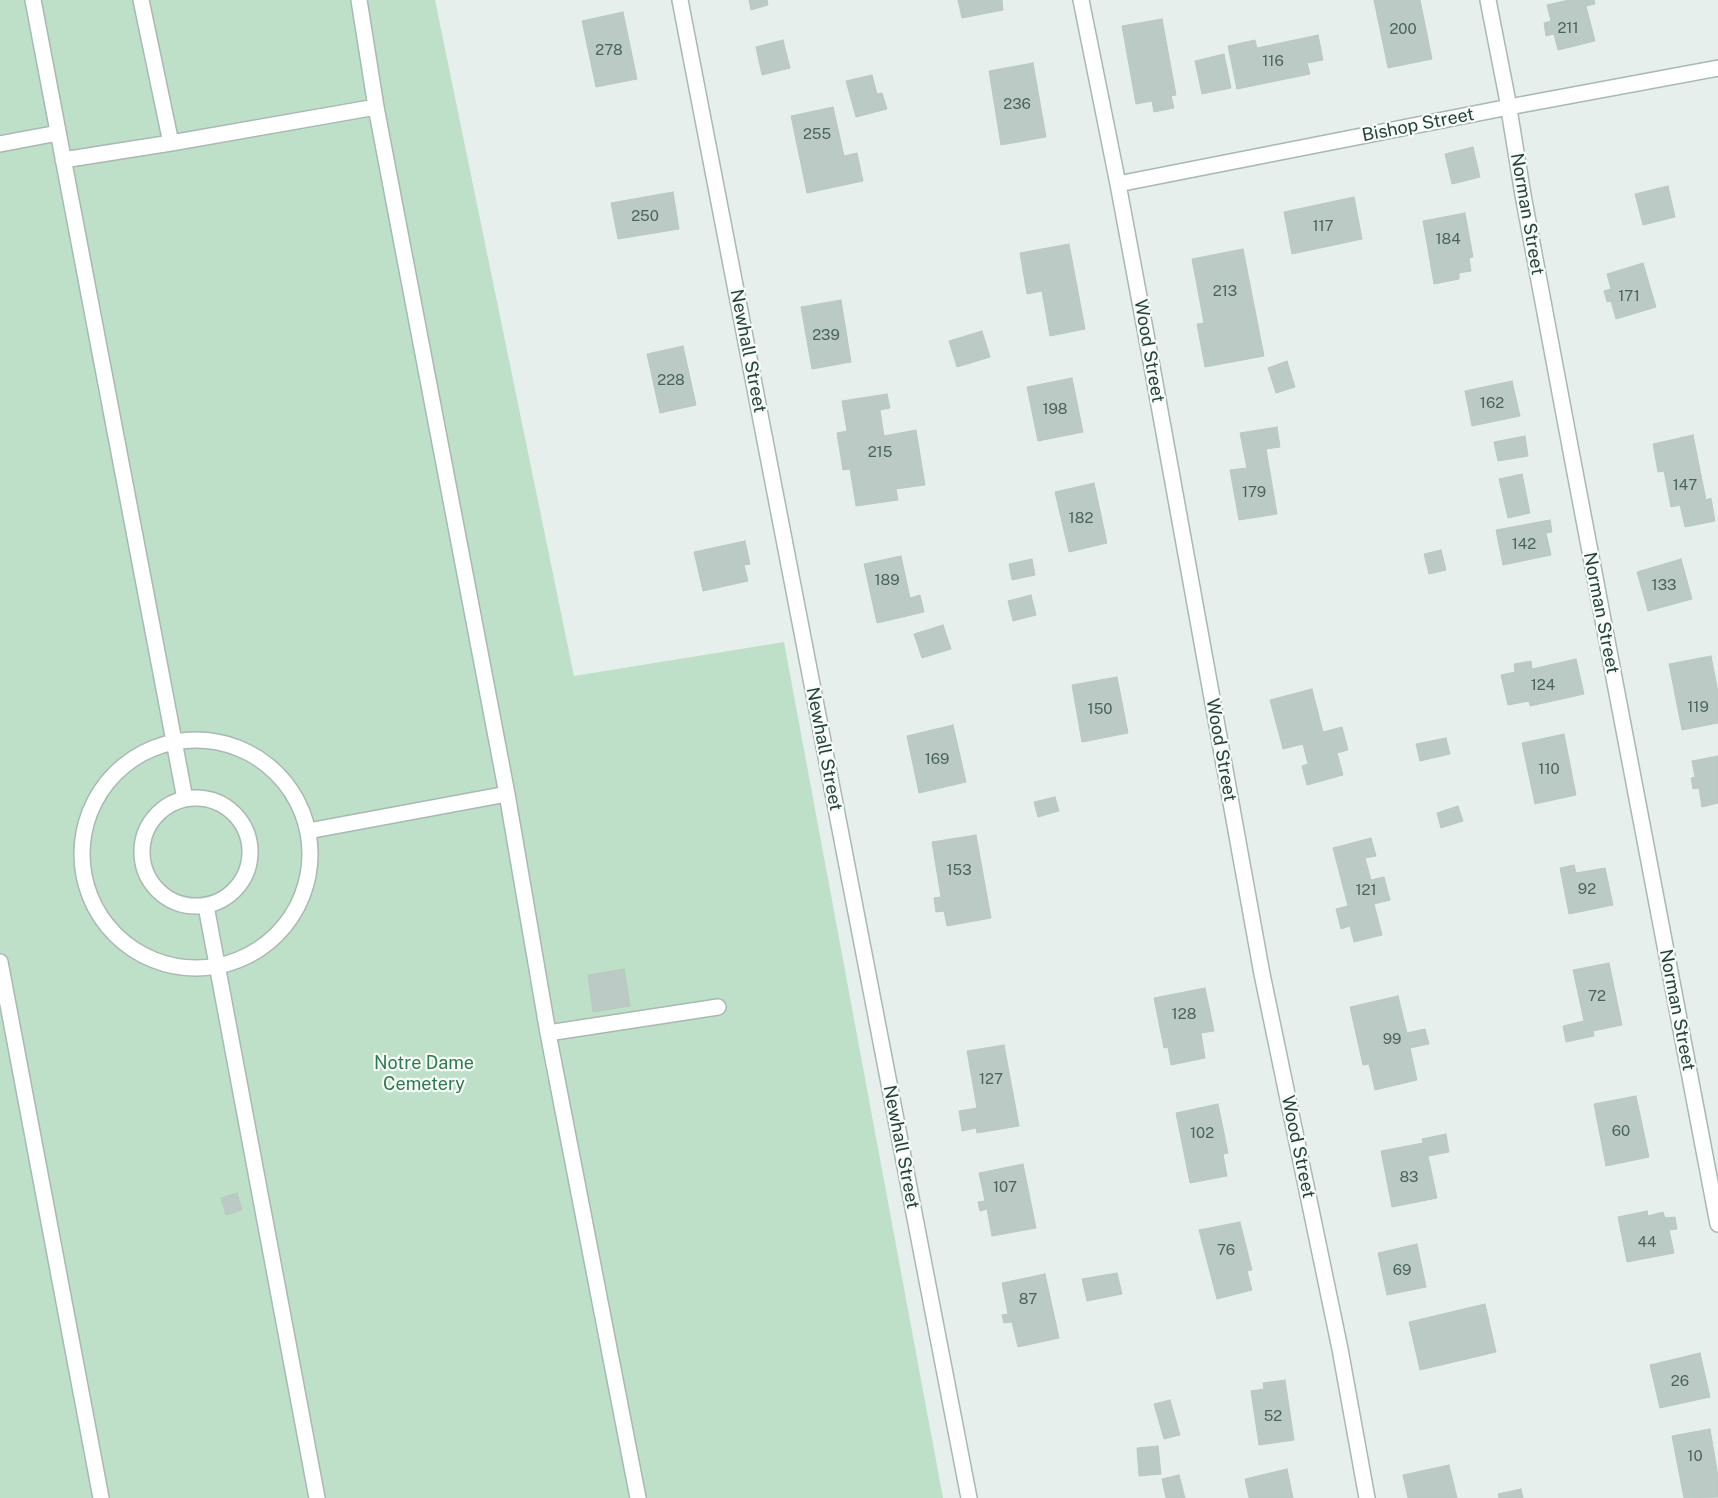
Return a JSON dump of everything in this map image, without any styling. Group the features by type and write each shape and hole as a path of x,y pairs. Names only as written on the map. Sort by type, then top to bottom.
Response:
{"street":[{"path":"33,0 185,799"},
{"path":"141,0 171,143"},
{"path":"360,0 376,107 507,794 548,1033 638,1498"},
{"name":"Newhall Street","path":"680,0 969,1498"},
{"name":"Wood Street","path":"1081,0 1118,184 1262,974 1340,1349 1367,1498"},
{"name":"Norman Street","path":"1488,0 1509,107 1523,195 1572,462 1718,1224"},
{"name":"Bishop Street","path":"1118,184 1718,68"},
{"path":"63,160 376,107"},
{"path":"0,144 58,133"},
{"path":"201,739 231,745 258,758 281,777 298,802 308,831 310,862 304,892 289,920 268,942 241,959 218,967 176,966 158,962 134,950 114,933 97,911 86,887 81,860 83,833 90,808 104,784 123,765 145,750 175,741 201,739"},
{"path":"308,831 507,794"},
{"path":"185,799 202,799 219,804 233,813 243,826 249,842 249,859 244,876 235,890 221,900 206,906 187,906 169,900 155,888 145,872 141,853 144,835 154,818 168,806 185,799"},
{"path":"206,906 317,1498"},
{"path":"0,962 102,1498"},
{"path":"548,1033 718,1007"}],"green space":[{"name":"Notre Dame Cemetery","path":"0,0 435,0 574,676 784,642 943,1498 0,1498"}],"building":[{"path":"749,0 767,0 768,5 751,10"},
{"path":"958,0 1002,0 1003,10 962,18"},
{"path":"1374,0 1420,0 1432,59 1388,68"},
{"path":"1569,0 1594,0 1595,4 1586,6 1595,41 1558,50 1554,34 1546,36 1544,23 1551,21 1547,5"},
{"path":"623,12 637,79 596,87 582,21"},
{"path":"1162,19 1176,95 1171,96 1174,108 1154,112 1152,101 1136,104 1122,26"},
{"path":"1318,35 1323,60 1307,63 1310,74 1237,89 1228,46 1255,40 1257,48"},
{"path":"783,40 790,68 762,75 756,47"},
{"path":"1224,54 1231,88 1202,94 1195,61"},
{"path":"1033,63 1046,137 1001,145 989,71"},
{"path":"872,75 877,94 882,93 887,109 856,117 846,81"},
{"path":"833,107 844,156 857,153 863,181 807,193 791,116"},
{"path":"1473,147 1480,177 1452,184 1445,154"},
{"path":"1668,186 1675,217 1643,225 1635,194"},
{"path":"673,192 679,229 618,239 611,203"},
{"path":"1354,197 1362,239 1292,254 1284,212"},
{"path":"1465,213 1473,257 1469,258 1471,271 1459,273 1459,279 1434,284 1423,221"},
{"path":"1069,244 1085,329 1050,336 1042,291 1027,294 1020,253"},
{"path":"1243,249 1264,356 1205,367 1197,324 1204,323 1192,259"},
{"path":"1643,263 1656,307 1616,319 1611,301 1607,302 1604,291 1611,289 1607,274"},
{"path":"841,300 851,362 812,369 801,307"},
{"path":"982,331 990,357 957,367 949,341"},
{"path":"683,346 696,405 660,413 647,354"},
{"path":"1287,361 1295,387 1276,393 1268,368"},
{"path":"1072,378 1083,432 1038,441 1027,387"},
{"path":"1512,381 1520,416 1472,426 1465,391"},
{"path":"887,394 890,408 880,410 884,436 916,430 925,485 896,489 898,500 856,506 850,469 843,470 837,433 847,431 842,401"},
{"path":"1277,427 1280,447 1266,449 1277,514 1239,520 1230,470 1247,468 1240,433"},
{"path":"1693,435 1706,500 1711,498 1715,521 1685,527 1680,505 1671,507 1664,471 1658,472 1653,444"},
{"path":"1525,436 1528,456 1498,461 1494,442"},
{"path":"1522,474 1530,513 1508,518 1499,479"},
{"path":"1094,483 1107,543 1069,552 1055,492"},
{"path":"1550,520 1552,532 1546,533 1551,555 1503,565 1496,530"},
{"path":"745,541 750,564 744,565 748,581 703,591 694,552"},
{"path":"1441,550 1446,570 1429,574 1424,554"},
{"path":"901,556 910,598 920,595 924,612 877,623 864,564"},
{"path":"1032,559 1035,575 1012,580 1009,564"},
{"path":"1681,559 1692,599 1648,611 1637,572"},
{"path":"1031,595 1036,615 1013,621 1008,601"},
{"path":"943,625 951,649 922,658 914,634"},
{"path":"1711,656 1718,692 1718,723 1682,730 1669,664"},
{"path":"1576,659 1584,694 1530,706 1529,701 1508,705 1501,675 1515,672 1514,664 1531,661 1532,669"},
{"path":"1117,677 1128,733 1082,742 1072,685"},
{"path":"1312,689 1323,732 1342,727 1348,750 1337,753 1343,775 1307,785 1302,766 1308,764 1303,744 1283,749 1270,700"},
{"path":"953,725 966,782 919,793 907,736"},
{"path":"1564,734 1576,795 1535,804 1522,743"},
{"path":"1446,738 1450,754 1420,761 1416,744"},
{"path":"1718,756 1718,803 1702,807 1699,788 1693,789 1691,778 1695,777 1692,761"},
{"path":"1055,797 1059,811 1038,817 1034,802"},
{"path":"1458,806 1463,821 1441,828 1437,813"},
{"path":"976,835 991,918 947,926 944,911 936,912 934,898 941,897 932,842"},
{"path":"1371,838 1376,856 1365,858 1371,880 1384,877 1390,900 1374,904 1382,935 1354,942 1350,926 1341,929 1336,909 1348,906 1333,848"},
{"path":"1574,865 1576,873 1605,868 1613,905 1569,914 1560,868"},
{"path":"1609,963 1622,1025 1593,1031 1594,1036 1566,1042 1563,1026 1584,1021 1573,970"},
{"path":"624,969 630,1006 593,1012 588,975"},
{"path":"1205,988 1214,1031 1201,1033 1205,1058 1171,1065 1168,1047 1164,1048 1154,998"},
{"path":"1398,996 1407,1033 1425,1029 1429,1044 1410,1048 1417,1080 1375,1090 1369,1064 1363,1065 1350,1007"},
{"path":"1004,1045 1019,1126 977,1133 976,1128 962,1131 959,1111 977,1108 967,1051"},
{"path":"1636,1096 1649,1157 1606,1166 1594,1104"},
{"path":"1218,1104 1228,1153 1223,1154 1227,1176 1190,1183 1176,1113"},
{"path":"1446,1134 1449,1152 1428,1156 1437,1198 1392,1207 1381,1151 1423,1143 1422,1139"},
{"path":"1023,1164 1036,1228 992,1236 987,1209 980,1211 978,1202 985,1201 979,1173"},
{"path":"237,1193 242,1210 226,1215 221,1198"},
{"path":"1647,1211 1648,1216 1663,1212 1665,1218 1675,1217 1677,1229 1669,1230 1674,1253 1627,1262 1618,1217"},
{"path":"1240,1222 1252,1270 1247,1271 1252,1290 1217,1299 1199,1230"},
{"path":"1417,1244 1426,1287 1387,1295 1378,1253"},
{"path":"1117,1273 1122,1294 1087,1301 1082,1279"},
{"path":"1045,1274 1059,1338 1018,1347 1012,1322 1004,1323 1002,1315 1008,1314 1002,1283"},
{"path":"1485,1304 1496,1352 1420,1370 1409,1322"},
{"path":"1700,1353 1710,1397 1660,1408 1650,1365"},
{"path":"1285,1380 1294,1440 1259,1445 1251,1391 1264,1389 1263,1383"},
{"path":"1170,1400 1180,1435 1164,1439 1154,1404"},
{"path":"1710,1429 1718,1476 1718,1497 1684,1498 1672,1436"},
{"path":"1158,1446 1161,1474 1139,1476 1137,1448"},
{"path":"1449,1465 1457,1498 1408,1498 1403,1475"},
{"path":"1287,1469 1293,1498 1249,1498 1245,1479"},
{"path":"1179,1475 1185,1498 1166,1498 1162,1479"},
{"path":"1521,1489 1523,1498 1499,1498 1498,1494"}]}
